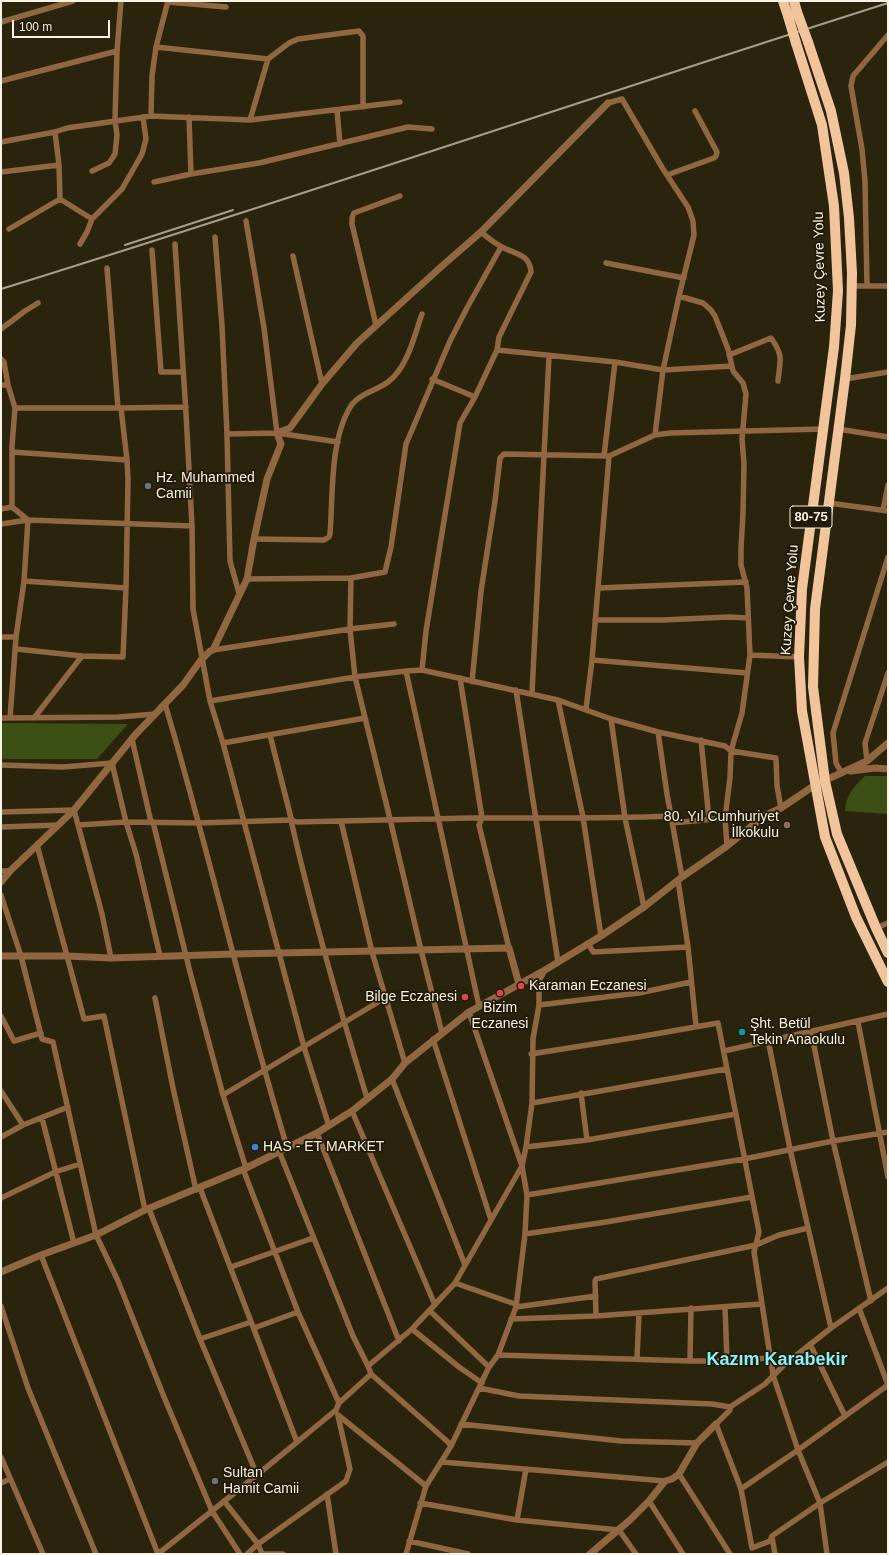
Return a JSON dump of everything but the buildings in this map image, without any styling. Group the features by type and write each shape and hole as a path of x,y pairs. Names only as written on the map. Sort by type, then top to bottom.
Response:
{"highway":[{"name":"80-75","path":"783,1 793,14"},
{"name":"80-75","path":"793,14 794,1"},
{"name":"Kuzey Çevre Yolu","path":"793,14 808,42 831,111 844,173 849,218 851,325 846,379 838,428 815,610 813,687 825,781 837,834 888,953"},
{"name":"Kuzey Çevre Yolu","path":"793,14 796,43 822,125 834,206 838,291 834,347 802,589 799,657 802,711 825,837 856,917 888,982"}],"street":[{"path":"1,22 73,1"},
{"path":"92,171 109,163 115,154 117,135 115,120 117,51 121,1"},
{"path":"151,116 152,76 156,47 168,1 226,7"},
{"path":"250,120 268,59 289,43 298,39 359,31 363,36 362,107"},
{"path":"867,286 865,180 862,149 851,86 853,76 888,35"},
{"path":"156,47 268,59"},
{"path":"1,80 117,51"},
{"path":"277,433 290,428 322,384 357,343 481,232 608,103 622,100 688,207 693,221 694,235 663,370 655,435"},
{"path":"1,142 55,132 68,128 151,116 250,120 400,102"},
{"path":"337,110 340,144"},
{"path":"667,175 716,156 717,152 695,111"},
{"path":"80,244 92,219 122,188 142,154 146,139 143,117"},
{"path":"189,117 191,174"},
{"path":"154,182 191,174 259,163 408,127 432,130"},
{"path":"55,132 59,165 60,198"},
{"path":"1,172 59,165"},
{"path":"376,326 352,224 352,218 354,213 400,196"},
{"path":"60,198 92,219"},
{"path":"9,229 60,198"},
{"path":"213,650 247,579 267,479 281,444 277,433 264,328 246,221"},
{"path":"422,670 426,631 460,423 497,350 499,337 531,272 530,265 525,257 501,247 481,232"},
{"path":"215,237 222,326 227,434 230,561 239,593"},
{"path":"175,244 192,526 193,609 201,660 210,701 223,742 304,1047 329,1126"},
{"path":"247,579 351,578 385,572 406,444 432,378 468,306 501,247"},
{"path":"152,250 161,372 183,372"},
{"path":"293,256 322,384"},
{"path":"606,263 684,278"},
{"path":"16,649 82,656 123,657 126,588 127,460 119,408 107,268"},
{"path":"851,286 888,286"},
{"path":"680,296 703,303 711,310 715,316 733,371 743,383 746,394 742,430 743,506 741,566 746,582 750,655 742,713 731,751 730,778 725,818 727,846"},
{"path":"1,329 38,303"},
{"path":"254,539 324,540 329,537 335,456 340,432 350,407 363,396 388,382 397,373 405,359 422,314"},
{"path":"729,355 771,338 779,349 781,356 778,381"},
{"path":"497,350 615,362 663,370 732,366"},
{"path":"532,693 549,356"},
{"path":"1,359 4,362 14,408 12,507"},
{"path":"586,709 592,660 606,456 615,362"},
{"path":"846,379 888,372"},
{"path":"432,378 474,397"},
{"path":"1,385 8,385"},
{"path":"14,408 186,407"},
{"path":"838,428 888,437"},
{"path":"472,682 481,590 500,458 504,454 606,456 655,435 670,433 823,429"},
{"path":"227,434 277,433 338,442"},
{"path":"12,452 127,460"},
{"path":"829,503 885,511 888,485"},
{"path":"1,509 12,507 28,520"},
{"path":"1,524 28,520 192,526"},
{"path":"10,718 16,637 24,581 28,520"},
{"path":"841,772 836,763 833,733 888,557"},
{"path":"351,578 350,629 355,677 442,1032"},
{"path":"24,581 126,588"},
{"path":"598,588 746,582"},
{"path":"595,620 662,620 729,617 748,618"},
{"path":"1,882 10,871 74,810 132,739 183,685 201,660 210,651 350,629 394,624"},
{"path":"1,636 16,637"},
{"path":"750,655 799,657"},
{"path":"34,718 82,656"},
{"path":"592,660 747,673"},
{"path":"210,701 355,677 422,670 472,682 532,693 586,709 610,719 658,732 725,746 731,751 776,758 777,786 781,808"},
{"path":"406,671 479,1006"},
{"path":"867,761 865,744 888,673"},
{"path":"460,678 482,818 479,826 508,948 519,984"},
{"path":"516,690 558,962"},
{"path":"558,700 583,817 601,936"},
{"path":"165,704 186,773 264,1070 287,1147"},
{"path":"1,718 156,714"},
{"path":"223,742 365,718"},
{"path":"610,719 625,818 644,907"},
{"path":"658,732 680,878 696,1026"},
{"path":"270,735 325,952 344,1023 367,1098"},
{"path":"132,739 186,955 223,1095 245,1169 274,1252 298,1312 339,1403"},
{"path":"701,740 709,819"},
{"path":"1,1272 41,1255 96,1235 147,1209 245,1169 318,1133 352,1111 392,1079 405,1063 433,1039 469,1012 545,970 601,936 644,907 680,878 727,846 764,816 781,808 815,785 867,761 888,743"},
{"path":"1,764 63,767 112,763"},
{"path":"112,763 126,822 136,854 160,956"},
{"path":"841,772 876,768 888,769"},
{"path":"1,812 74,810"},
{"path":"74,810 102,914 111,958"},
{"path":"78,825 126,822 198,823 243,820 291,820 297,822 390,819 625,818 671,816"},
{"path":"672,823 725,818"},
{"path":"341,821 372,952 405,1063"},
{"path":"1,827 59,825"},
{"path":"37,845 84,1019 104,1016 147,1209 257,1475"},
{"path":"1,871 10,871"},
{"path":"1,895 21,956 42,1039 53,1042 96,1235 118,1281 164,1397 212,1511 240,1554"},
{"path":"876,928 888,923"},
{"path":"588,943 593,952 688,947"},
{"path":"1,956 111,958 508,948"},
{"path":"368,1366 412,1329 455,1284 522,1166 532,1103 532,1039 539,1005 539,981 545,970"},
{"path":"539,1005 639,993 691,982"},
{"path":"155,998 173,1088 198,1189 230,1267 297,1442"},
{"path":"223,1095 385,998"},
{"path":"406,1554 426,1486 452,1446 489,1367 498,1355 515,1305 525,1234 527,1195 522,1166 469,1012"},
{"path":"724,1051 768,1040 858,1022 888,1014"},
{"path":"1,1016 14,1041 40,1033"},
{"path":"858,1022 888,1177"},
{"path":"532,1054 718,1023 759,1232 754,1252 770,1358 798,1450 820,1503 828,1554"},
{"path":"811,1031 834,1141 871,1300"},
{"path":"433,1039 491,1220"},
{"path":"768,1040 790,1150 831,1328"},
{"path":"532,1103 581,1093 726,1069"},
{"path":"392,1079 465,1265"},
{"path":"1,1091 23,1125"},
{"path":"581,1093 586,1140"},
{"path":"1,1137 23,1125 68,1107"},
{"path":"352,1111 435,1305"},
{"path":"526,1147 586,1140 736,1114"},
{"path":"42,1118 74,1243"},
{"path":"527,1195 744,1159 888,1132"},
{"path":"318,1133 399,1341"},
{"path":"280,1151 313,1238 353,1336 371,1374 452,1446"},
{"path":"1,1198 55,1172 80,1164"},
{"path":"525,1234 752,1198"},
{"path":"596,1316 596,1279 756,1245 779,1235 808,1228"},
{"path":"230,1267 313,1238"},
{"path":"41,1255 158,1554 336,1410 339,1403 371,1374"},
{"path":"455,1284 515,1305 596,1296"},
{"path":"442,1462 665,1481 672,1479 679,1474 697,1443 730,1410 730,1407 765,1384 784,1365 810,1344 888,1288"},
{"path":"511,1319 596,1316 762,1304"},
{"path":"1,1306 28,1388 96,1554"},
{"path":"725,1307 727,1362"},
{"path":"690,1361 691,1308"},
{"path":"741,1489 888,1385 859,1308"},
{"path":"430,1311 489,1367"},
{"path":"200,1339 298,1312"},
{"path":"637,1359 639,1313"},
{"path":"412,1329 480,1385 519,1396 705,1404 730,1407"},
{"path":"810,1344 845,1416"},
{"path":"498,1355 727,1362 770,1358"},
{"path":"246,1554 346,1481 350,1469 336,1410"},
{"path":"338,1416 426,1486"},
{"path":"461,1424 621,1441 697,1443"},
{"path":"716,1424 741,1489 752,1548 770,1541 772,1536 820,1503 888,1462"},
{"path":"1,1457 43,1554"},
{"path":"517,1520 526,1469"},
{"path":"679,1474 730,1554"},
{"path":"1,1482 10,1479"},
{"path":"590,1554 619,1530 649,1501 665,1481"},
{"path":"327,1494 336,1554"},
{"path":"224,1501 258,1544 262,1554 283,1554"},
{"path":"649,1501 683,1554"},
{"path":"420,1504 517,1520 619,1530 636,1554"},
{"path":"772,1536 775,1554"},
{"path":"409,1541 468,1554"}],"green space":[{"path":"1,723 128,724 97,759 1,759"},
{"path":"865,776 888,776 888,814 845,811 847,800 851,791"}],"railway":[{"path":"1,289 223,219 888,3"},
{"path":"125,245 233,210"}],"place":[{"name":"Hz. Muhammed Camii","path":"148,486"},
{"name":"80. Yıl Cumhuriyet İlkokulu","path":"787,825"},
{"name":"Karaman Eczanesi","path":"521,986"},
{"name":"Bizim Eczanesi","path":"500,993"},
{"name":"Bilge Eczanesi","path":"465,997"},
{"name":"Şht. Betül Tekin Anaokulu","path":"742,1032"},
{"name":"HAS - ET MARKET","path":"255,1147"},
{"name":"Sultan Hamit Camii","path":"215,1481"}],"district":[{"name":"Kazım Karabekir","path":"777,1360"}]}
